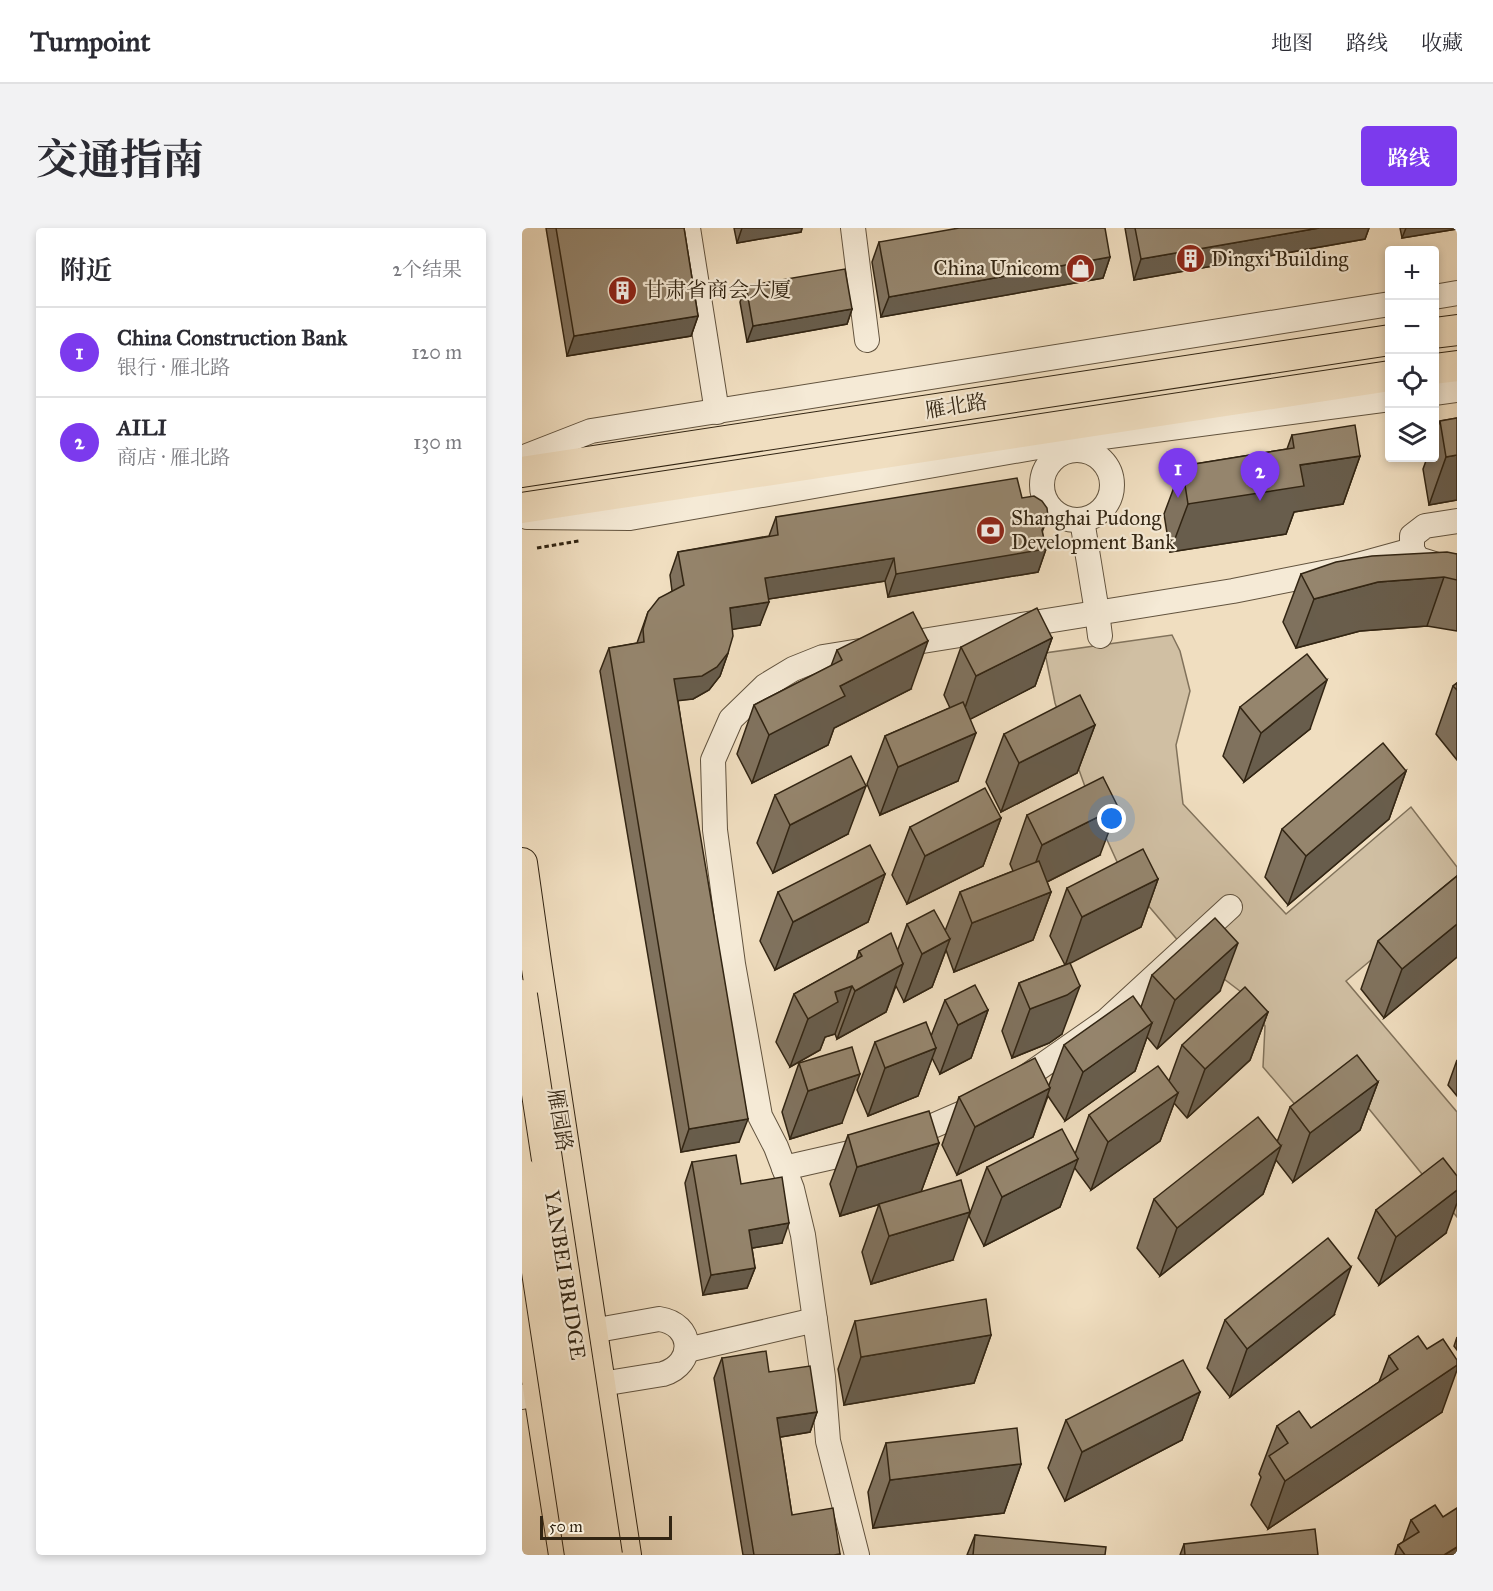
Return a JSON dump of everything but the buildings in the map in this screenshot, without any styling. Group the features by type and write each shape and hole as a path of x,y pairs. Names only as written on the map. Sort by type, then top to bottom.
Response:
{"main road":[{"path":"1439,332 1457,330"},
{"name":"雁北路","path":"522,472 1385,341"},
{"path":"1439,368 1457,366"},
{"name":"雁北路","path":"522,508 1071,439 1385,377"},
{"name":"雁园路","path":"522,863 626,1555"},
{"name":"YANBEI BRIDGE","path":"522,995 607,1555"},
{"name":"YANBEI BRIDGE","path":"522,1173 580,1555"},
{"path":"522,1284 531,1396 564,1555"}],"street":[{"path":"688,228 717,412"},
{"path":"853,228 867,340"},
{"path":"1439,296 1457,293"},
{"path":"522,458 591,431 1385,305"},
{"path":"1067,389 1071,439 1059,455 1048,464 1042,476 1041,490 1046,503 1055,513 1068,519 1082,520 1095,516 1105,507 1111,494 1112,480 1107,467 1098,457 1071,439"},
{"path":"1439,392 1457,390"},
{"path":"522,517 630,518 1071,439 1385,400"},
{"path":"1082,520 1100,636"},
{"path":"1457,521 1425,526 1412,536 1412,550 1418,559 1457,571"},
{"path":"857,1555 828,1441 823,1377 802,1235 792,1189 760,1116 733,964 716,831 713,760 731,719 765,686 793,669 823,657 1233,591 1342,569 1412,550"},
{"path":"784,1168 894,1143 997,1097 1106,1021 1230,908"},
{"path":"531,1396 672,1372 679,1366 687,1350 686,1340 676,1325 659,1319 592,1331"},
{"path":"687,1350 815,1320"}],"path":[{"path":"537,548 579,541"}],"shaded area":[{"path":"1172,635 1180,651 1190,691 1176,745 1183,804 1286,914 1411,807 1457,867 1457,888 1346,981 1457,1112 1457,1217 1352,1088 1304,1115 1263,1067 1265,1026 1245,995 1186,950 1124,877 1093,809 1055,703 1045,653"}],"place":[{"name":"Dingxi Building","path":"1190,259"},
{"name":"China Unicom","path":"1081,268"},
{"name":"甘肃省商会大厦","path":"623,290"},
{"name":"China Construction Bank","path":"1178,498"},
{"name":"AILI","path":"1260,501"},
{"name":"Shanghai Pudong Development Bank","path":"990,530"}]}
